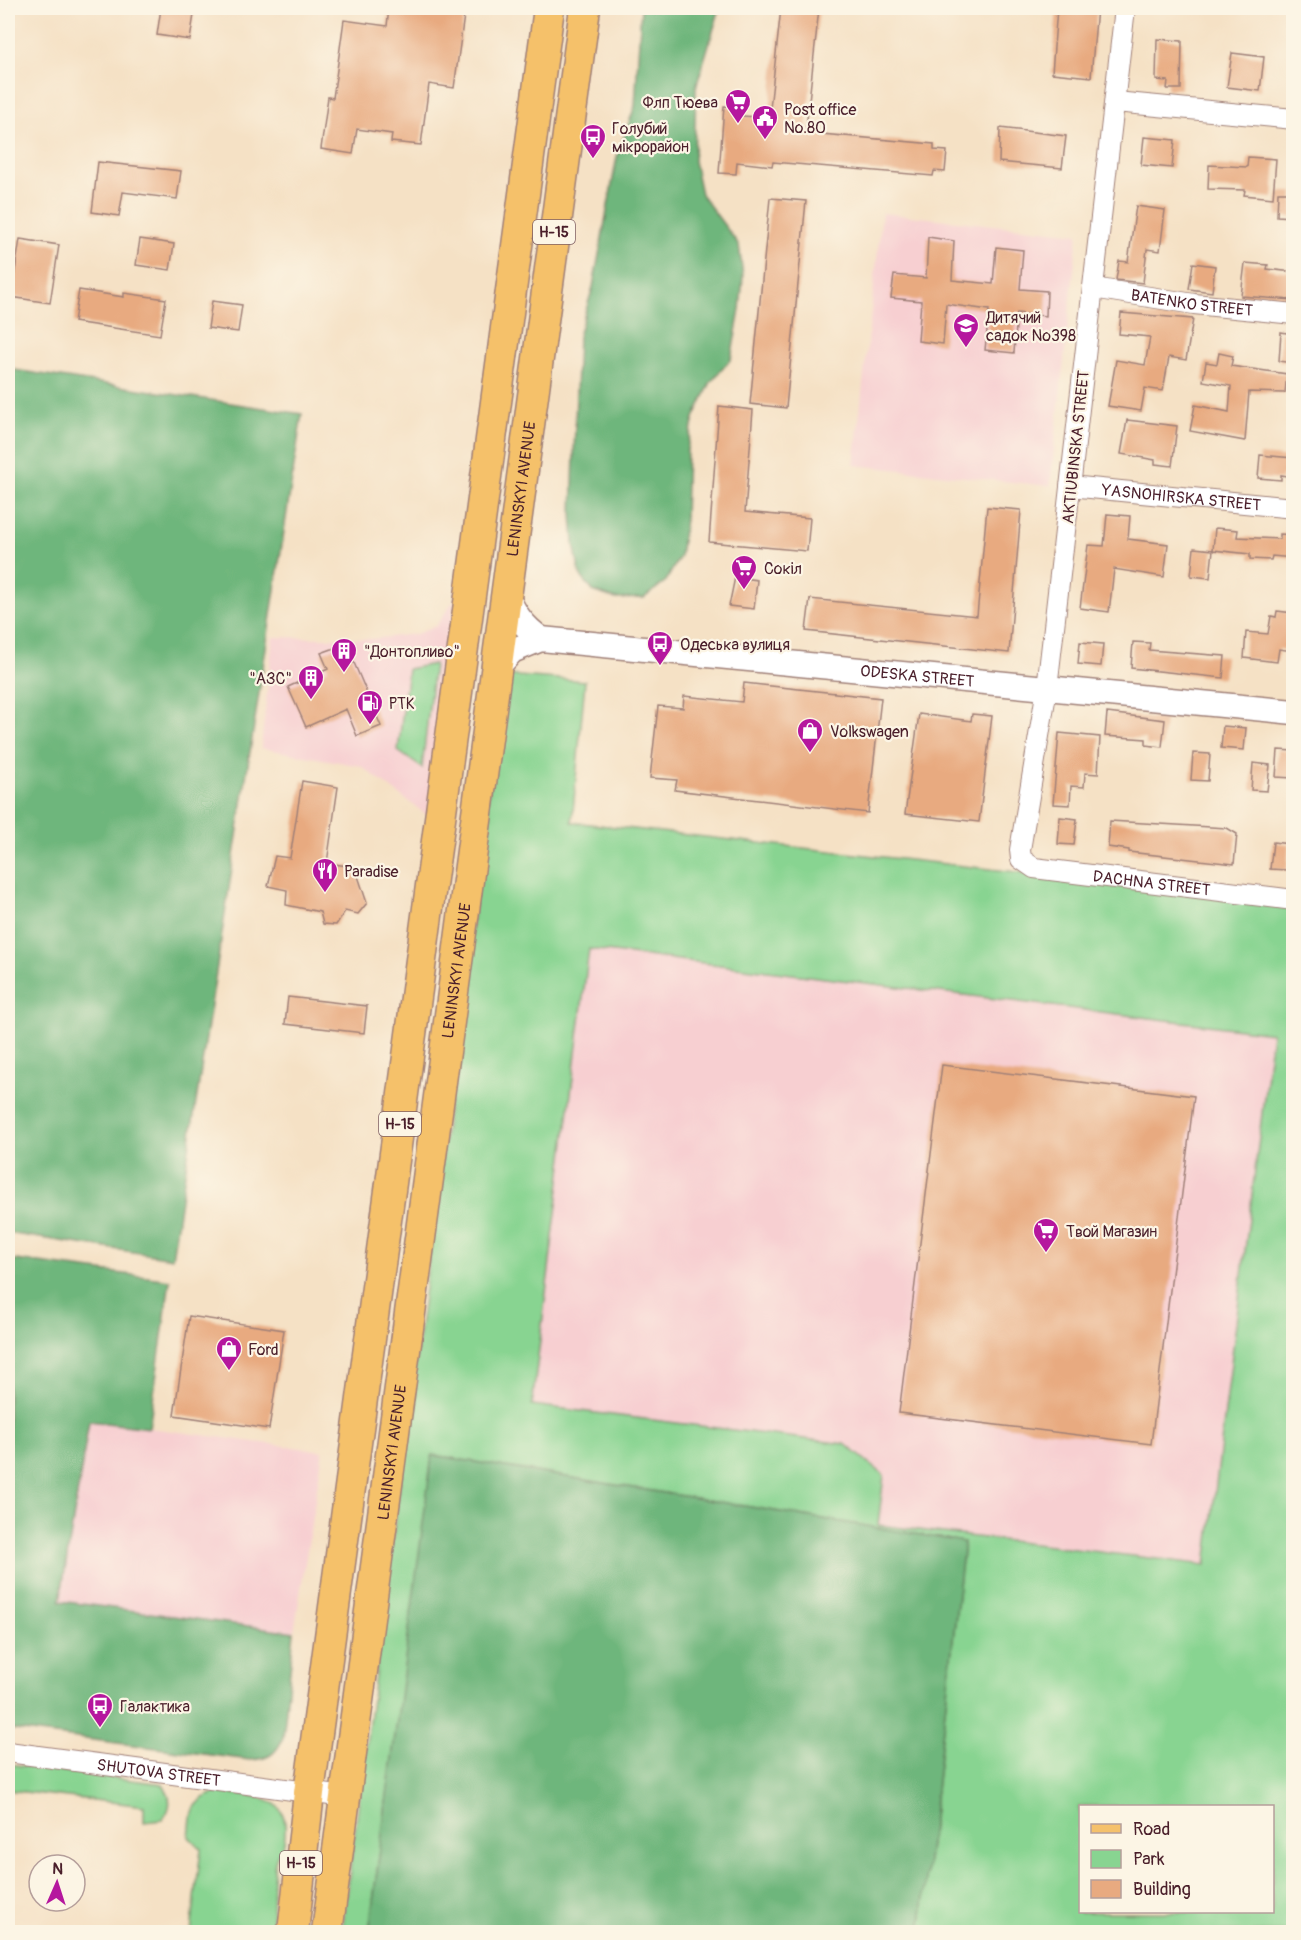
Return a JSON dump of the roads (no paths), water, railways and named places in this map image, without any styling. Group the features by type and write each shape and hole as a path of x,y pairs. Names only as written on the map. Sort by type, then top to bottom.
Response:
{"main road":[{"name":"LENINSKYI AVENUE","path":"293,1932 309,1793 549,8"},
{"name":"LENINSKYI AVENUE","path":"327,1932 585,8"},
{"path":"489,454 524,457"}],"street":[{"name":"AKTIUBINSKA STREET","path":"1020,850 1047,688 1125,8"},
{"path":"1115,102 1293,120"},
{"name":"BATENKO STREET","path":"1093,288 1194,304 1293,314"},
{"name":"YASNOHIRSKA STREET","path":"1070,486 1293,508"},
{"path":"506,593 514,614 525,627 541,639"},
{"name":"ODESKA STREET","path":"495,670 512,651 541,639 1293,712"},
{"name":"DACHNA STREET","path":"1020,850 1021,859 1034,868 1293,900"},
{"name":"SHUTOVA STREET","path":"8,1752 345,1797"}],"place":[{"name":"Флп Тюева","path":"738,125"},
{"name":"Post office No.80","path":"765,141"},
{"name":"Голубий мікрорайон","path":"593,160"},
{"name":"Дитячий садок №398","path":"966,349"},
{"name":"Сокіл","path":"744,591"},
{"name":"Одеська вулиця","path":"660,667"},
{"name":"\"Донтопливо\"","path":"344,674"},
{"name":"\"АЗС\"","path":"311,701"},
{"name":"РТК","path":"370,726"},
{"name":"Volkswagen","path":"810,754"},
{"name":"Paradise","path":"325,894"},
{"name":"Твой Магазин","path":"1046,1254"},
{"name":"Ford","path":"229,1372"},
{"name":"Галактика","path":"100,1729"}]}
